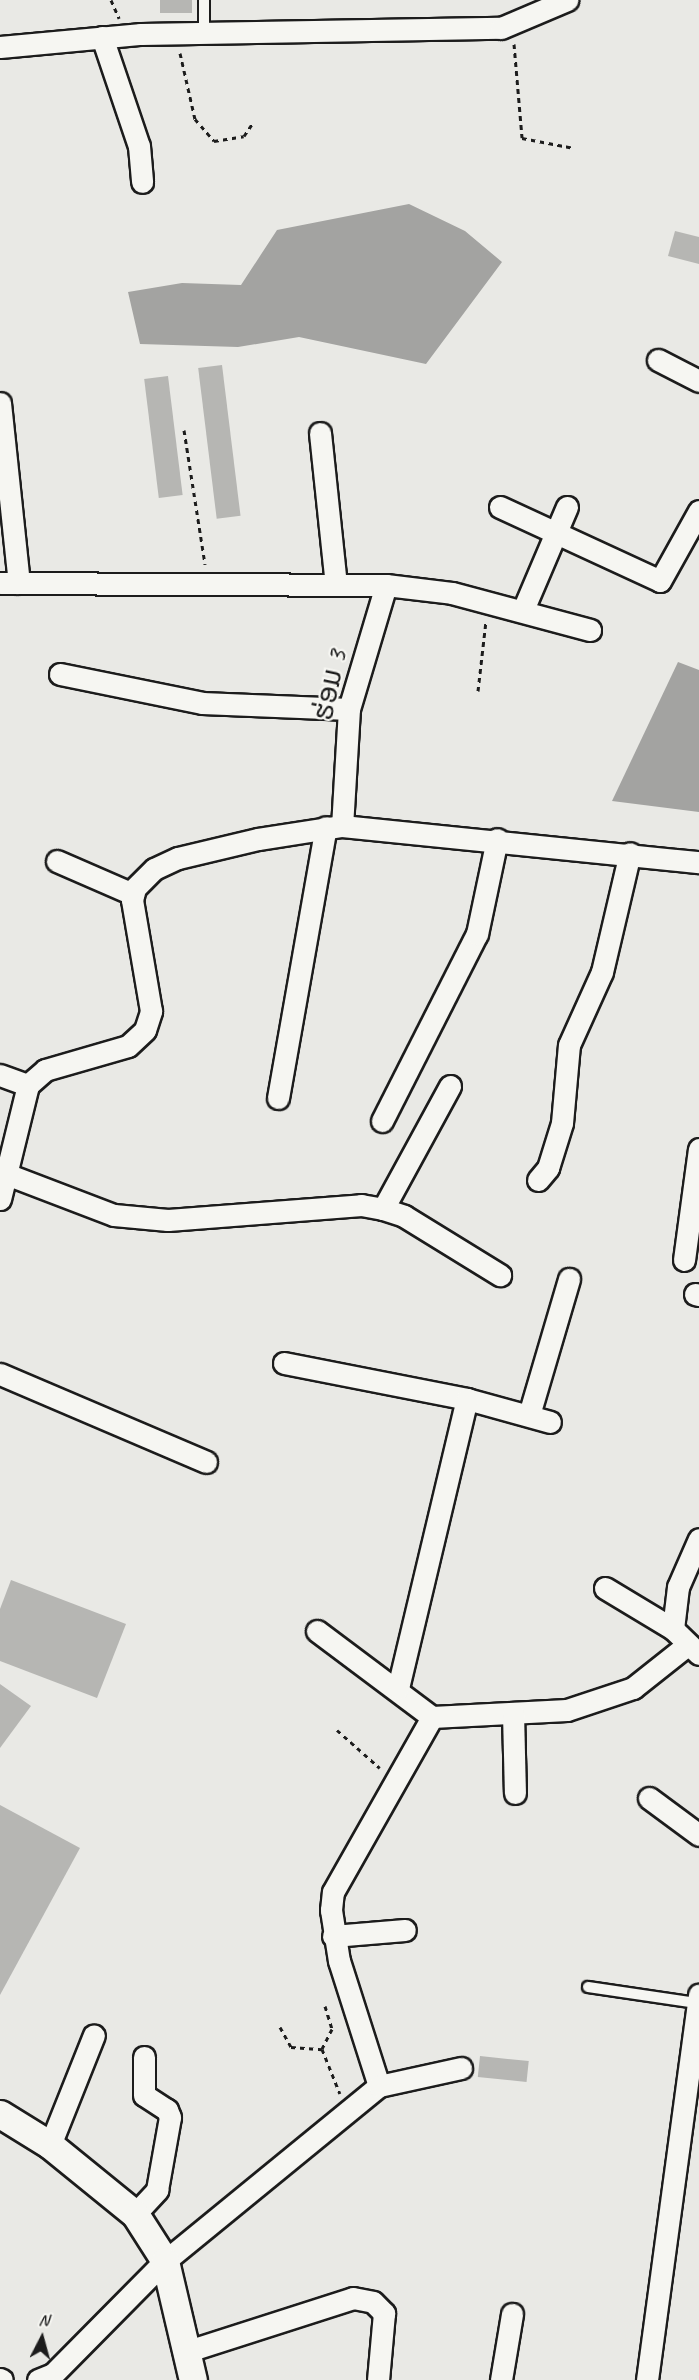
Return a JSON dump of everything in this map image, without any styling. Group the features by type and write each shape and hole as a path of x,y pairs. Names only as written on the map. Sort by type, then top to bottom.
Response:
{"street":[{"path":"0,47 102,37 174,34 377,33 512,25 567,0"},
{"path":"102,37 139,146 142,182"},
{"path":"658,360 699,381"},
{"path":"0,403 10,583 386,585 488,602 590,630"},
{"path":"320,433 336,584"},
{"path":"500,507 660,581 699,511"},
{"path":"523,610 557,535 567,507"},
{"name":"ຮ່ອມ 3","path":"278,1098 334,826 350,709 386,585"},
{"path":"60,674 202,704 350,709"},
{"path":"0,1199 9,1175 20,1106 28,1085 45,1070 128,1046 145,1030 151,1011 132,913 134,894 154,869 178,858 334,826 497,839 699,862"},
{"path":"382,1122 477,934 497,839"},
{"path":"538,1180 548,1168 561,1124 569,1045 602,972 630,853"},
{"path":"57,861 134,894"},
{"path":"0,1075 28,1085"},
{"path":"383,1209 450,1086"},
{"path":"684,1260 699,1149"},
{"path":"9,1175 114,1215 168,1220 361,1205 383,1209 404,1216 500,1275"},
{"path":"529,1415 569,1279"},
{"path":"284,1363 467,1399 550,1422"},
{"path":"0,1374 206,1462"},
{"path":"398,1688 467,1399"},
{"path":"673,1629 678,1587 699,1539"},
{"path":"316,1631 398,1688 432,1717 567,1710 627,1690 693,1650 673,1629 605,1588"},
{"path":"513,1713 515,1793"},
{"path":"379,2086 333,1936 333,1892 432,1717"},
{"path":"649,1798 699,1835"},
{"path":"333,1936 405,1930"},
{"path":"648,2380 698,1998"},
{"path":"50,2145 94,2035"},
{"path":"135,2214 157,2190 170,2117 167,2110 144,2095 144,2057"},
{"path":"38,2380 53,2374 165,2262 379,2086 461,2068"},
{"path":"0,2114 50,2145 135,2214 165,2262 193,2380"},
{"path":"185,2352 353,2298 373,2302 384,2313 378,2380"},
{"path":"501,2380 512,2314"}],"lane":[{"path":"204,0 204,34"},
{"path":"588,1987 698,1998"}],"path":[{"path":"512,25 520,134 533,142 574,148"},
{"path":"174,34 193,96 195,119 214,141 244,136 252,124"},
{"path":"184,430 208,584"},
{"path":"478,691 488,602"},
{"path":"337,1730 395,1781"},
{"path":"325,2006 332,2029 322,2049 348,2112"},
{"path":"280,2027 291,2047 322,2049"}],"shaded area":[{"path":"409,204 465,231 502,262 426,364 299,337 238,347 140,344 128,292 182,283 241,285 277,230"},
{"path":"678,662 699,670 699,812 612,801"}],"building":[{"path":"160,0 192,0 192,13 160,13"},
{"path":"675,231 699,237 699,264 668,256"},
{"path":"222,365 241,516 217,519 198,368"},
{"path":"168,376 183,495 159,498 144,379"},
{"path":"11,1580 126,1624 97,1698 0,1661 0,1609"},
{"path":"0,1684 31,1706 0,1748"},
{"path":"0,1805 80,1848 0,1995"},
{"path":"480,2056 529,2061 527,2082 478,2077"}]}
